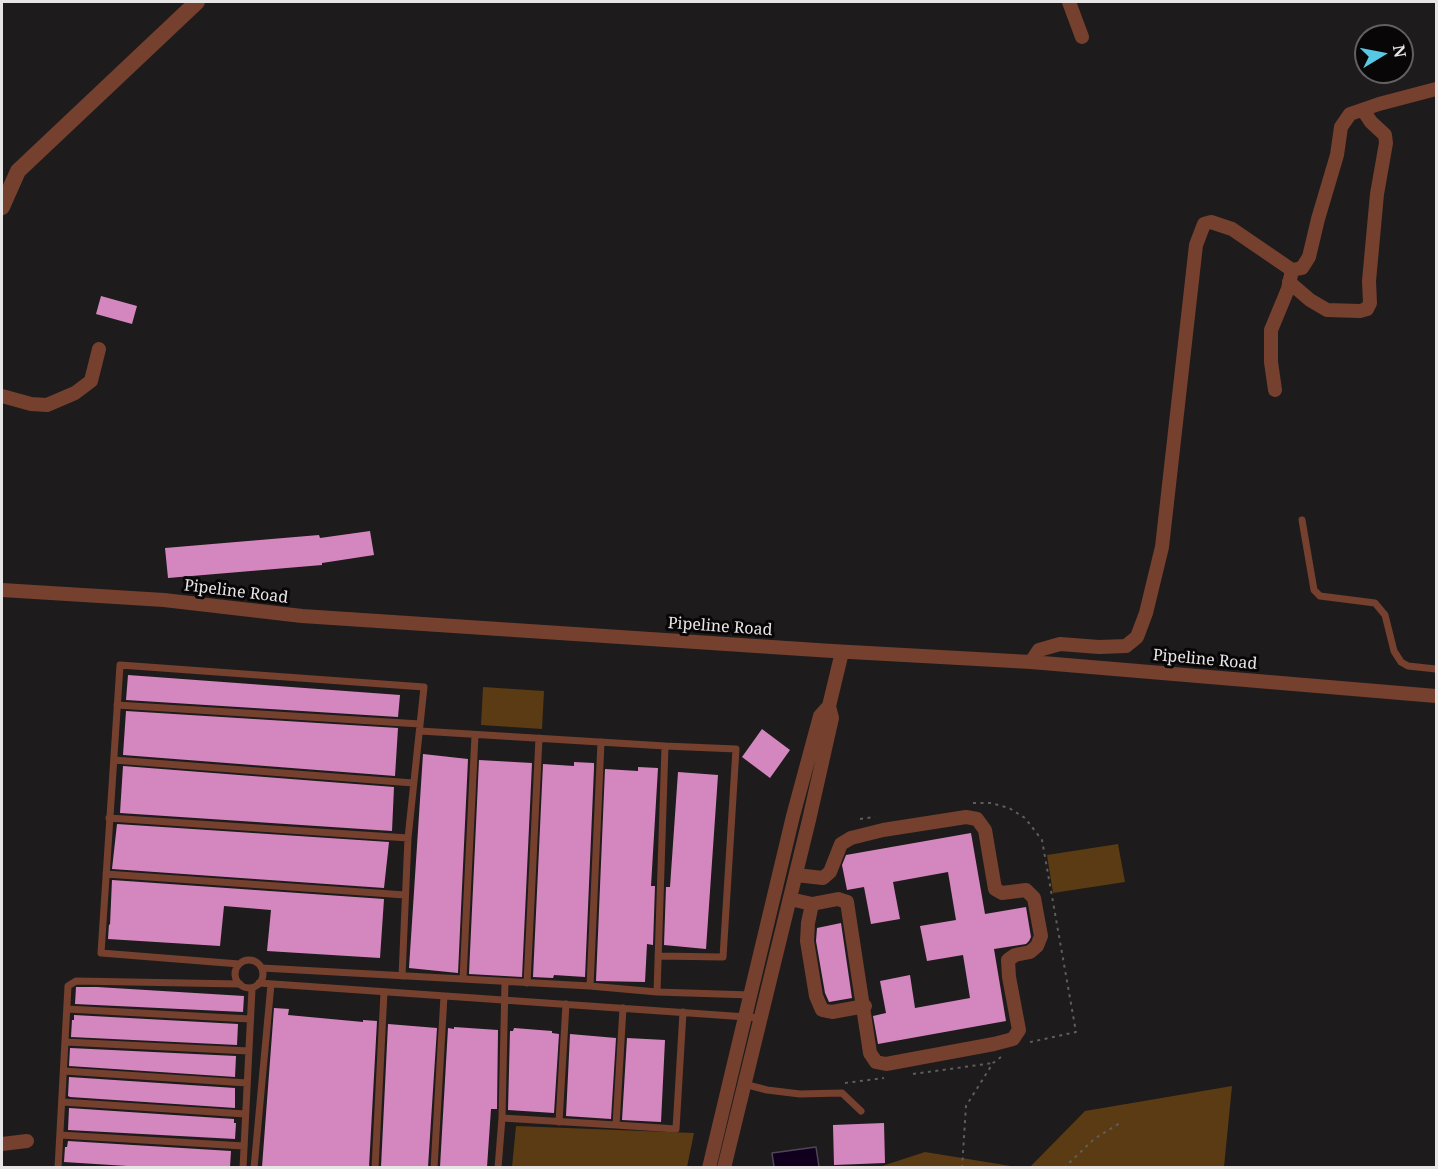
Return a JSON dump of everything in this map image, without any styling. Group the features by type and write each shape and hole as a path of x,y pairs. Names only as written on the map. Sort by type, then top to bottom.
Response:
{"street":[{"path":"2,207 18,171 197,2"},
{"path":"1069,2 1082,37"},
{"path":"1275,390 1271,362 1271,330 1291,276 1302,268 1309,257 1337,154 1341,128 1350,114 1437,89"},
{"path":"1031,663 1039,650 1060,644 1099,647 1126,646 1137,637 1146,613 1162,547 1196,245 1204,224 1211,222 1232,229 1291,276 1310,300 1327,310 1360,311 1367,309 1370,303 1369,281 1377,194 1386,143 1385,135 1371,122 1363,110"},
{"path":"2,396 31,404 46,405 75,393 90,381 99,349"},
{"name":"Pipeline Road","path":"2,590 164,600 302,616 1031,663 1437,696"},
{"path":"724,1167 809,820 832,718 829,706 842,652"},
{"path":"710,1167 793,816 820,716 829,706"},
{"path":"790,899 812,904 838,899 847,902 865,1006 870,1053 876,1062 886,1064 994,1044 1013,1039 1019,1030 1008,977 1008,960 1015,955 1029,952 1037,946 1041,936 1034,898 1026,890 1002,893 995,889 985,830 977,819 966,817 883,830 851,838 841,844 830,872 823,878 796,874"},
{"path":"812,904 807,941 816,996 822,1010 832,1012 865,1006"},
{"path":"2,1144 27,1141"}],"lane":[{"path":"1302,520 1314,590 1320,596 1375,603 1385,615 1394,651 1401,662 1408,666 1437,669"},
{"path":"243,1167 252,989 260,983 263,973 259,963 249,960 239,964 101,953 120,665 424,687 408,838 402,976"},
{"path":"117,705 420,727 475,735 736,749 723,957 658,956"},
{"path":"463,979 475,735"},
{"path":"527,983 539,738"},
{"path":"590,986 601,742"},
{"path":"657,992 666,746"},
{"path":"114,760 414,783"},
{"path":"793,816 809,820"},
{"path":"109,818 408,838"},
{"path":"106,874 405,895"},
{"path":"239,964 236,974 240,984"},
{"path":"262,968 766,997"},
{"path":"67,1167 58,1167 68,986 76,981 240,984 252,989"},
{"path":"498,1167 502,1118 506,982"},
{"path":"260,983 761,1018"},
{"path":"254,1167 271,984"},
{"path":"375,1167 384,992"},
{"path":"434,1167 444,996"},
{"path":"559,1122 566,1004"},
{"path":"616,1125 623,1008"},
{"path":"67,1009 250,1019"},
{"path":"502,1118 676,1129 683,1012"},
{"path":"65,1042 249,1052"},
{"path":"63,1071 247,1083"},
{"path":"730,1080 791,1094 842,1093 861,1111"},
{"path":"62,1102 245,1114"},
{"path":"60,1135 244,1146"}],"path":[{"path":"912,1074 993,1063 966,1106 962,1167"},
{"path":"842,1093 843,1083 889,1077"},
{"path":"1064,1167 1094,1139 1120,1123"}],"shaded area":[{"path":"483,687 544,691 542,729 481,725"},
{"path":"1118,844 1125,882 1053,893 1047,855"},
{"path":"1232,1086 1224,1167 1030,1167 1085,1111"},
{"path":"516,1126 694,1133 687,1167 512,1167"},
{"path":"816,1147 819,1167 774,1167 772,1153"},
{"path":"925,1152 1017,1167 879,1167"}],"building":[{"path":"101,296 137,306 132,324 96,314"},
{"path":"370,531 374,555 322,563 322,565 168,578 165,548 319,535 320,538"},
{"path":"128,675 400,695 398,717 126,700"},
{"path":"126,711 398,728 395,776 123,755"},
{"path":"762,729 790,750 770,778 742,757"},
{"path":"423,754 468,759 458,973 409,968"},
{"path":"479,760 532,763 522,977 469,974"},
{"path":"574,762 594,763 585,977 554,975 553,978 533,977 543,764 574,766"},
{"path":"123,766 394,787 392,831 120,813"},
{"path":"638,767 658,768 651,886 655,886 653,945 647,944 645,982 596,981 605,769 638,771"},
{"path":"678,772 718,775 706,949 664,945 666,887 670,887"},
{"path":"117,824 389,842 384,888 112,869"},
{"path":"971,833 985,914 1026,907 1031,937 1029,941 1026,944 994,949 1006,1021 878,1044 873,1016 886,1013 880,981 910,975 915,1008 970,998 963,955 927,961 920,926 956,920 948,872 893,882 900,919 871,924 864,887 847,890 842,865 846,855"},
{"path":"112,880 384,899 380,958 267,951 271,910 224,906 220,946 108,939"},
{"path":"841,923 852,998 829,1002 825,993 816,941 817,928"},
{"path":"76,987 244,996 243,1012 75,1004"},
{"path":"274,1008 289,1009 288,1015 363,1022 363,1020 377,1021 369,1167 262,1167"},
{"path":"74,1015 238,1024 237,1045 71,1037"},
{"path":"388,1024 437,1028 428,1167 381,1167"},
{"path":"454,1027 498,1030 497,1109 491,1109 487,1167 440,1167 448,1028 454,1029"},
{"path":"514,1028 552,1031 552,1033 559,1034 554,1113 508,1110 510,1031"},
{"path":"570,1034 616,1038 611,1119 566,1116"},
{"path":"627,1038 665,1040 661,1122 622,1120"},
{"path":"70,1048 236,1056 235,1077 69,1066"},
{"path":"69,1077 235,1088 235,1108 70,1097 68,1096"},
{"path":"69,1108 234,1119 235,1139 68,1130"},
{"path":"884,1123 885,1163 834,1165 833,1125"},
{"path":"68,1141 231,1151 230,1167 143,1167 64,1162 65,1147"}]}
